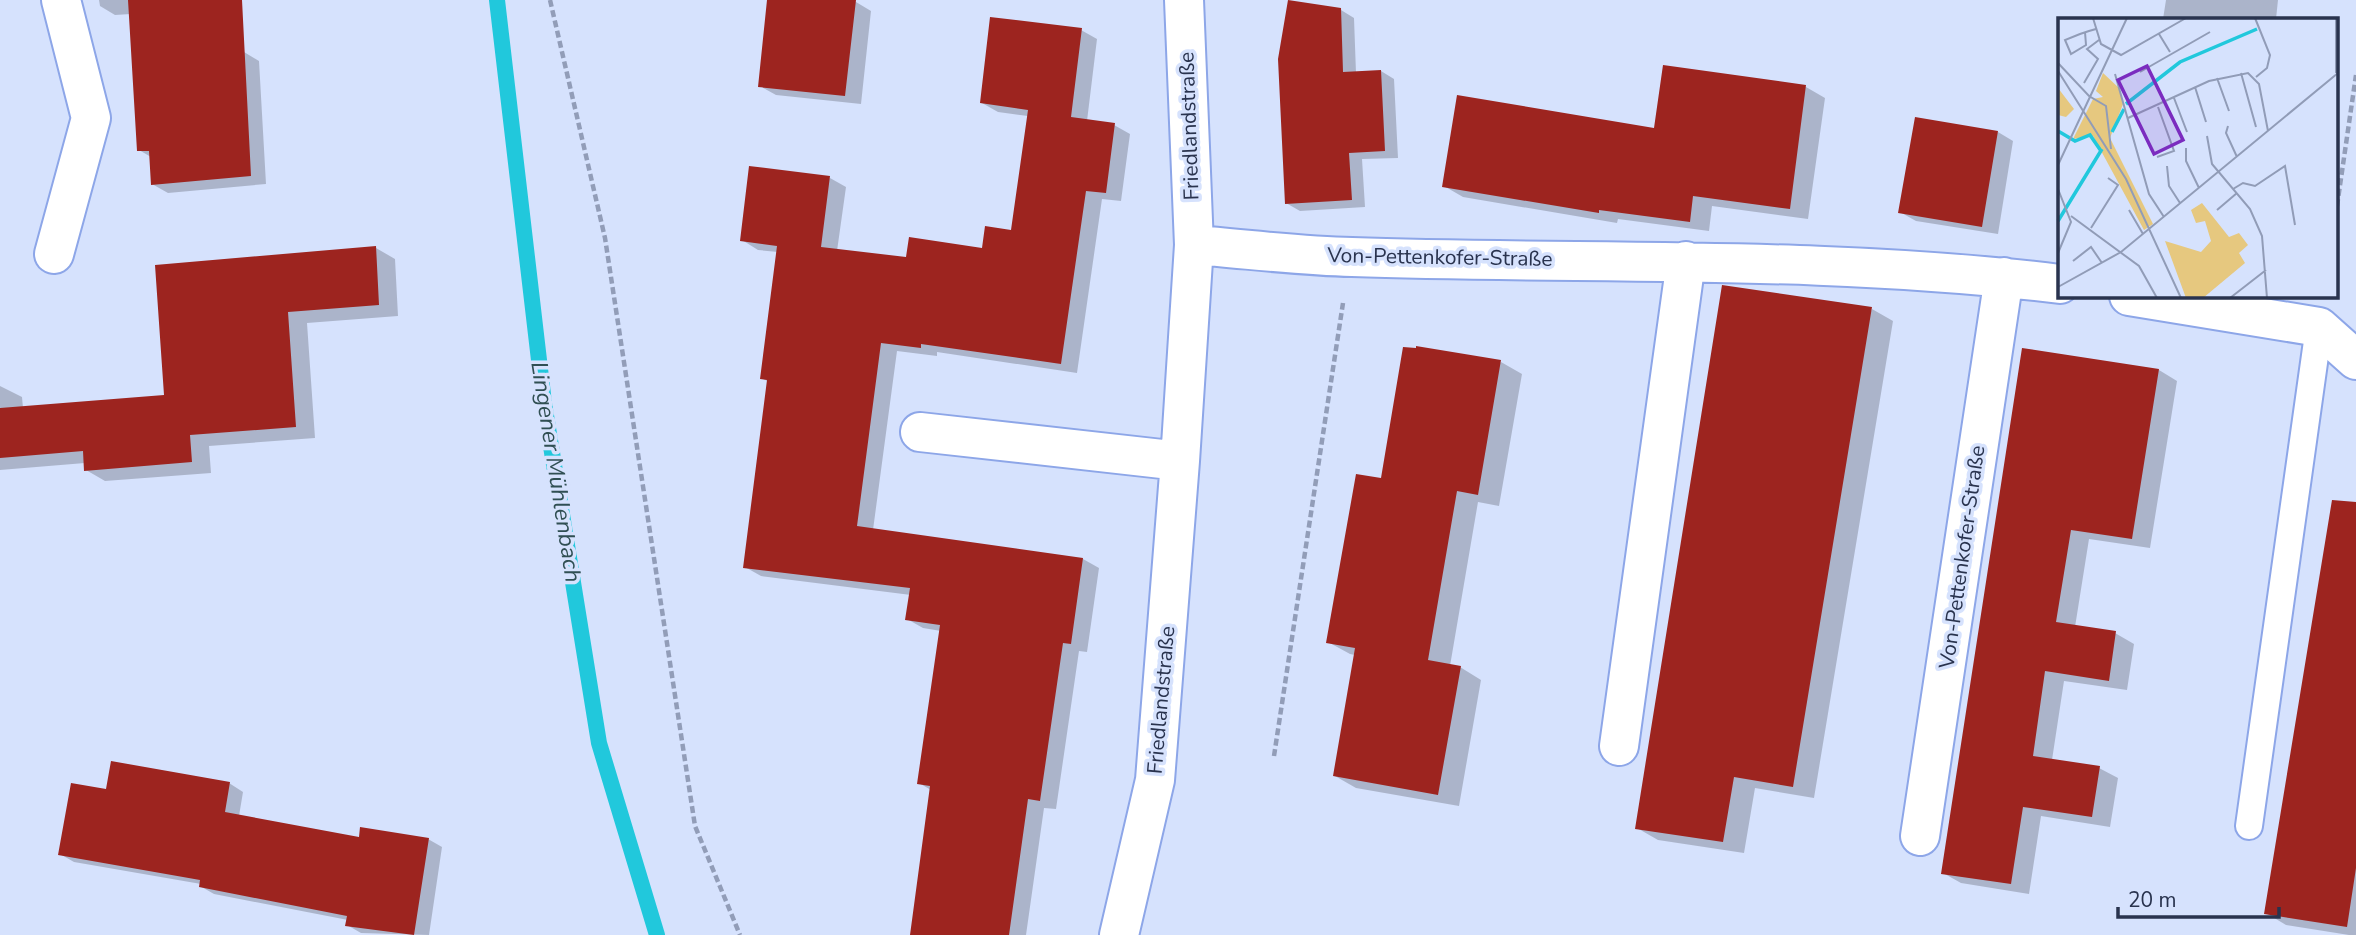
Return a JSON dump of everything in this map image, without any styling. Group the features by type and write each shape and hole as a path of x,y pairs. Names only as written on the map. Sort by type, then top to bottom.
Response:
{"street":[{"path":"54,254 91,118 61,0"},
{"name":"Friedlandstraße","path":"1119,935 1155,780 1180,461 1194,245 1185,0"},
{"name":"Von-Pettenkofer-Straße","path":"1194,245 1350,257 1686,261 1895,268 2058,284"},
{"path":"1619,746 1686,261"},
{"name":"Von-Pettenkofer-Straße","path":"1920,836 2004,277"},
{"path":"2141,298 2319,327 2356,360"},
{"path":"920,432 1180,461"}],"lane":[{"path":"2249,826 2319,327"}],"path":[{"path":"550,0 605,239 695,826 740,935"},
{"path":"2338,199 2356,75"},
{"path":"1274,756 1350,257"}],"building":[{"path":"128,0 242,0 251,176 151,185 149,151 137,151"},
{"path":"767,0 856,0 845,96 758,87"},
{"path":"1288,0 1341,8 1343,72 1381,70 1385,151 1349,153 1352,200 1285,204 1278,59"},
{"path":"990,17 1082,28 1071,117 1115,123 1106,193 1086,191 1061,364 921,344 921,348 881,343 857,526 1083,558 1071,644 1063,643 1040,801 1028,799 1009,935 910,935 930,786 917,784 940,625 905,620 910,588 743,568 767,380 760,379 777,246 740,241 749,166 830,176 821,247 906,257 909,237 982,248 985,226 1011,230 1028,110 980,103"},
{"path":"1663,65 1806,85 1790,209 1693,196 1690,222 1599,210 1599,213 1442,187 1457,95 1654,128"},
{"path":"1915,117 1998,131 1982,227 1898,213"},
{"path":"376,246 379,305 288,312 296,427 190,435 192,462 84,471 83,451 0,458 0,408 164,395 155,265"},
{"path":"1722,285 1872,307 1793,787 1734,777 1723,842 1635,829"},
{"path":"1416,346 1501,360 1478,495 1457,491 1428,660 1461,666 1438,795 1333,776 1355,648 1326,643 1356,474 1381,478 1403,347"},
{"path":"2022,348 2159,369 2132,539 2071,530 2056,622 2116,631 2109,681 2045,671 2033,756 2100,766 2092,817 2023,807 2011,884 1941,874"},
{"path":"2332,500 2356,502 2356,868 2347,927 2264,914"},
{"path":"111,761 230,782 225,812 359,837 360,827 429,838 414,935 345,926 347,916 199,887 200,880 58,855 71,783 106,789"}],"waterway":[{"name":"Lingener Mühlenbach","path":"497,0 544,403 599,743 657,935"}]}
